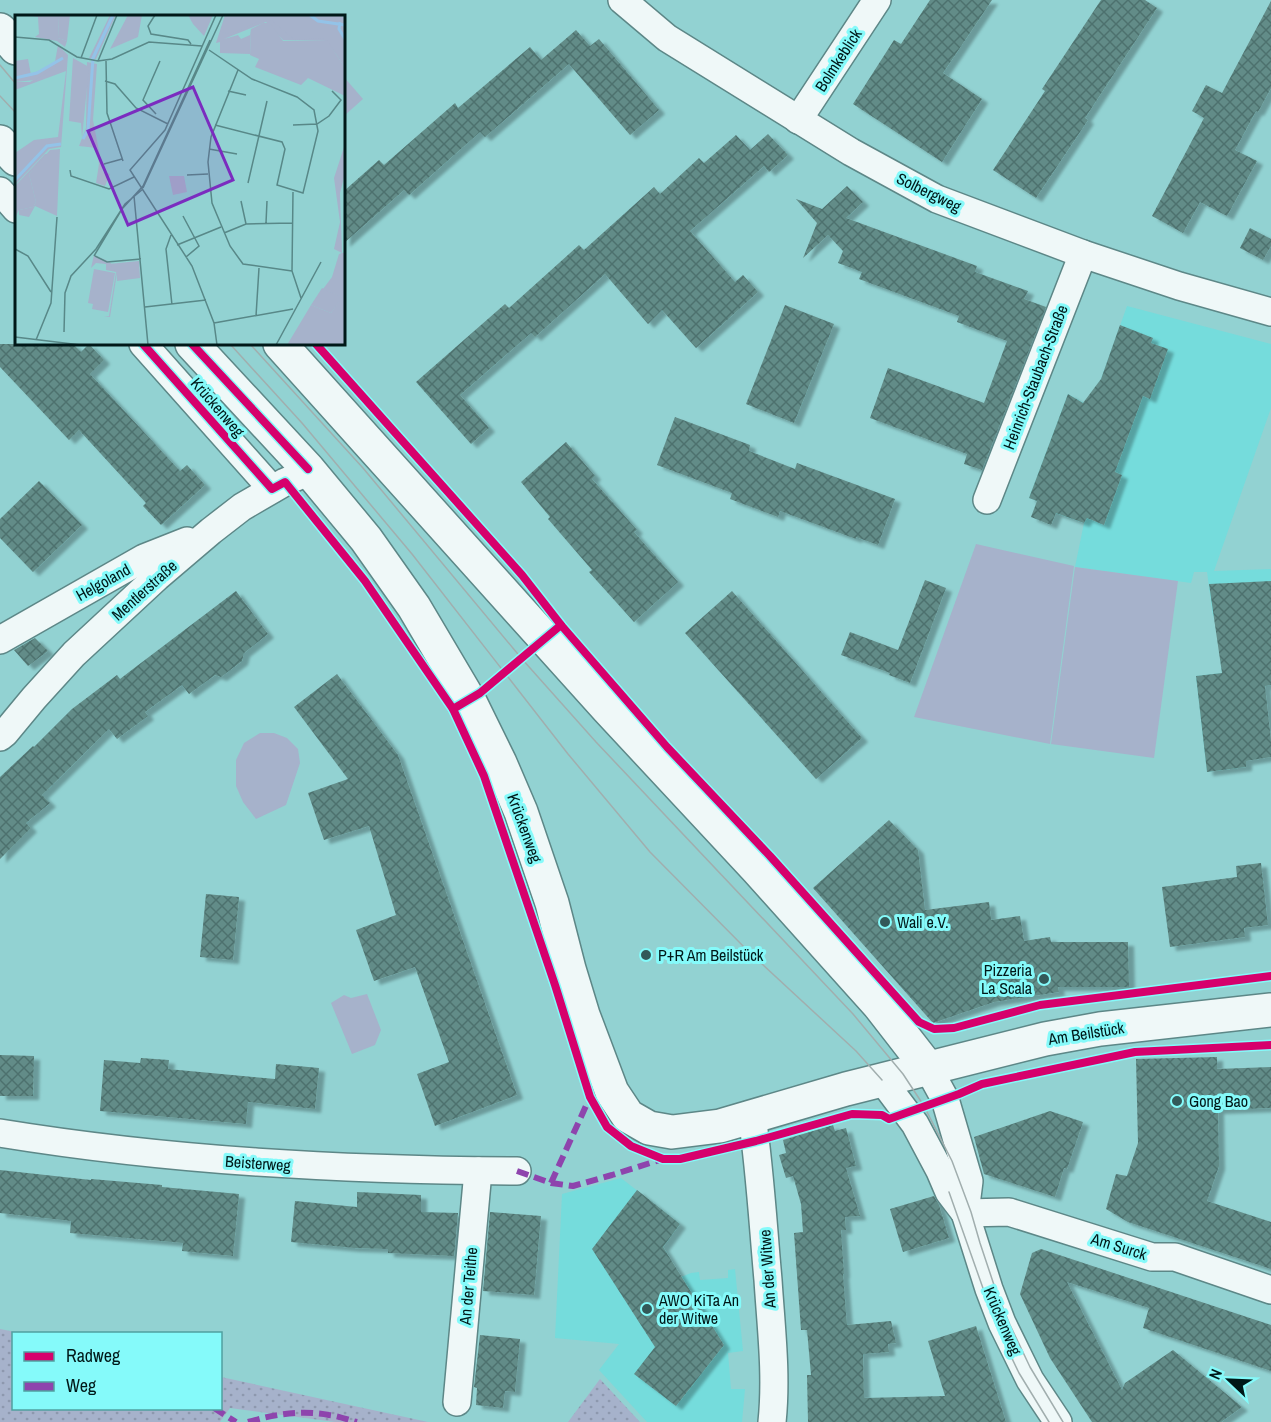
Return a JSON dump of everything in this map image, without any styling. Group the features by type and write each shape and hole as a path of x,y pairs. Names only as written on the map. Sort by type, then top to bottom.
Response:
{"main road":[{"path":"0,30 15,47"},
{"path":"0,142 15,158"},
{"name":"Krückenweg","path":"193,345 310,471 366,539 414,607 469,700 521,812 552,903 583,1015 612,1092 628,1116 649,1128 672,1132 720,1126 905,1074 871,996 608,709 281,345"},
{"name":"Am Beilstück","path":"905,1074 1035,1042 1100,1029 1271,1010"}],"street":[{"name":"Solbergweg","path":"622,0 668,38 851,152 937,199 1083,254 1179,286 1271,312"},
{"name":"Bolmkeblick","path":"798,120 877,0"},
{"path":"0,191 15,208"},
{"name":"Heinrich-Staubach-Straße","path":"987,500 1083,254"},
{"name":"Krückenweg","path":"144,345 272,489"},
{"name":"Mentlerstraße","path":"0,737 74,654 157,577 243,507 272,489 310,471"},
{"name":"Helgoland","path":"0,640 144,558 211,531"},
{"path":"905,1074 915,1124 957,1202"},
{"name":"Krückenweg","path":"905,1074 945,1099 969,1180 957,1202 1002,1323 1030,1380 1058,1422"},
{"name":"An der Witwe","path":"752,1116 763,1215 774,1363 772,1422"},
{"name":"Beisterweg","path":"0,1133 38,1140 242,1162 322,1167 517,1171"},
{"name":"An der Teithe","path":"457,1402 478,1171"},
{"name":"Am Surck","path":"957,1202 1009,1212 1152,1257 1175,1257 1271,1290"}],"shaded area":[{"path":"345,78 363,99 345,115"},
{"path":"1127,306 1271,344 1271,408 1214,571 1271,569 1271,685 1258,686 1238,695 1246,767 1207,772 1196,676 1222,673 1216,615 1213,616 1207,572 1194,572 1191,583 1075,567 1084,523 1052,512 1053,507 1029,498 1068,394 1084,403 1101,379"},
{"path":"976,544 1074,566 1050,744 914,717"},
{"path":"1075,567 1178,581 1154,758 1051,744"},
{"path":"260,733 274,733 287,738 298,749 300,763 286,805 256,819 243,802 236,786 236,760 244,743"},
{"path":"367,994 381,1030 375,1045 352,1054 331,1003 344,995 351,998"},
{"name":"AWO KiTa An der Witwe","path":"621,1178 680,1224 663,1247 681,1277 699,1272 700,1280 728,1278 728,1270 735,1269 743,1351 728,1353 731,1389 745,1389 742,1422 647,1422 599,1370 619,1344 555,1338 562,1194"},
{"path":"0,1329 16,1332 12,1332 12,1410 222,1410 222,1377 428,1422 335,1422 230,1408 220,1422 0,1422"},
{"path":"600,1379 640,1422 568,1422"}],"building":[{"path":"930,0 992,0 943,73 982,99 942,162 853,104 894,40 901,44"},
{"path":"1101,0 1145,0 1157,8 1085,118 1088,120 1036,198 993,170 1045,91 1042,89"},
{"path":"1271,1 1271,88 1235,150 1257,161 1227,216 1200,202 1183,233 1152,216 1204,118 1192,111 1206,85 1222,93"},
{"path":"576,30 590,46 599,39 659,110 630,135 569,64 485,137 480,132 409,195 404,190 345,242 345,190 379,160 384,165 455,103 458,108 530,47 541,60"},
{"path":"768,134 788,155 769,172 764,166 690,231 735,282 743,275 758,292 696,348 662,310 648,324 605,274 535,337 531,333 460,395 489,428 471,444 416,382 505,304 509,308 579,245 584,250 654,187 660,194 699,158 704,163 736,135 750,150"},
{"path":"847,186 863,202 846,218 977,266 975,272 1028,291 1024,299 1046,307 982,470 964,464 967,454 870,418 888,368 984,403 1007,341 957,322 959,316 859,279 862,272 838,263 843,251 828,235 803,258 817,223 796,199 822,209"},
{"path":"1250,228 1271,239 1271,246 1263,260 1240,248"},
{"path":"785,305 834,324 794,423 746,404"},
{"path":"1120,325 1153,338 1151,343 1168,349 1150,399 1143,396 1115,472 1122,475 1104,525 1087,518 1084,523 1056,513 1051,525 1031,517 1037,501 1029,498 1068,394 1083,403 1101,379"},
{"path":"0,344 74,345 81,352 90,345 104,360 90,374 180,471 187,465 205,485 161,525 143,506 146,503 79,430 69,440 0,367"},
{"path":"675,417 750,445 749,451 795,469 797,463 895,499 878,545 780,511 778,517 730,499 732,493 657,465"},
{"path":"566,442 595,476 592,479 637,530 634,532 678,582 634,622 589,572 592,570 548,519 550,517 521,482"},
{"path":"39,481 82,525 33,572 0,538 0,519"},
{"path":"925,580 946,588 910,683 841,655 850,632 898,650"},
{"path":"1271,581 1271,685 1265,686 1271,757 1246,761 1246,767 1207,772 1196,676 1222,673 1209,584"},
{"path":"236,591 268,634 244,653 242,661 221,677 215,675 189,694 182,685 145,712 148,716 117,739 109,729 42,795 50,803 26,823 31,828 0,859 0,777 72,709 117,675 120,679"},
{"path":"732,591 862,738 816,779 685,633"},
{"path":"35,638 48,651 28,666 14,650"},
{"path":"337,674 398,755 517,1095 435,1126 417,1074 449,1062 415,967 374,981 356,930 396,915 369,826 324,840 308,793 348,779 294,707"},
{"path":"889,820 918,850 925,910 989,902 991,920 1020,916 1024,941 1050,937 1051,942 1128,942 1129,987 1058,987 1059,992 994,1002 933,1023 813,888"},
{"path":"1261,863 1268,925 1244,928 1245,937 1170,947 1162,887 1237,877 1236,866"},
{"path":"206,894 239,897 233,960 200,957"},
{"path":"0,1055 34,1056 33,1096 0,1096"},
{"path":"1217,1057 1217,1069 1271,1067 1271,1108 1218,1110 1219,1166 1207,1201 1271,1222 1271,1269 1128,1222 1106,1209 1116,1174 1127,1176 1138,1143 1136,1059"},
{"path":"141,1058 169,1060 168,1069 275,1079 276,1064 319,1068 315,1109 248,1102 246,1124 100,1111 104,1060 140,1063"},
{"path":"1050,1111 1083,1122 1055,1197 984,1174 974,1137"},
{"path":"833,1125 835,1131 846,1128 856,1166 846,1168 860,1216 845,1217 846,1230 841,1230 847,1325 891,1321 896,1343 888,1344 889,1352 863,1354 864,1398 945,1396 928,1341 976,1326 1006,1422 808,1422 807,1375 811,1375 807,1330 801,1330 794,1233 803,1232 801,1204 793,1176 786,1178 779,1155 786,1153 783,1140"},
{"path":"0,1170 239,1194 233,1256 182,1251 183,1243 70,1233 71,1221 0,1213"},
{"path":"637,1190 680,1224 663,1247 724,1345 676,1406 634,1374 655,1347 592,1249"},
{"path":"357,1192 421,1195 421,1212 458,1213 454,1256 388,1253 388,1249 291,1242 295,1201 357,1207"},
{"path":"934,1196 949,1238 903,1252 890,1209"},
{"path":"490,1212 541,1216 534,1295 483,1291"},
{"path":"1041,1249 1271,1325 1271,1371 1143,1328 1149,1308 1067,1282 1122,1390 1125,1383 1173,1350 1242,1407 1221,1422 1092,1422 1050,1358 1020,1294 1032,1253"},
{"path":"480,1335 520,1339 515,1392 505,1391 503,1408 476,1405 477,1388 474,1387"}],"tram line":[{"path":"0,65 15,83"},
{"path":"0,96 15,112"},
{"path":"231,345 302,423 412,554 568,754 650,852 748,951 856,1051 882,1080"},
{"path":"251,345 363,468 522,659 596,742 853,1014 903,1074 924,1106 952,1161 995,1288 1010,1325 1030,1367 1063,1422"},
{"path":"949,1192 996,1325 1019,1373 1049,1422"}],"marked path":[{"path":"551,1183 590,1097"},
{"path":"517,1171 551,1183 573,1186 663,1159"},
{"path":"217,1410 236,1422"},
{"path":"248,1422 298,1413 333,1416 357,1422"}],"cycle path":[{"path":"144,345 272,489 285,482 365,581 453,709 484,776 555,985 590,1097 607,1127 631,1146 663,1159 680,1159 756,1141 852,1114 882,1115 889,1119 982,1084 1135,1052 1271,1045"},
{"path":"193,345 308,469"},
{"path":"317,345 522,575 561,625 667,747 770,856 919,1022 934,1029 954,1028 1040,1005 1271,976"},
{"path":"453,709 480,693 561,625"}],"place":[{"name":"Wali e.V.","path":"885,922"},
{"name":"P+R Am Beilstück","path":"646,955"},
{"name":"Pizzeria La Scala","path":"1044,979"},
{"name":"Gong Bao","path":"1177,1101"},
{"name":"AWO KiTa An der Witwe","path":"647,1309"}]}
